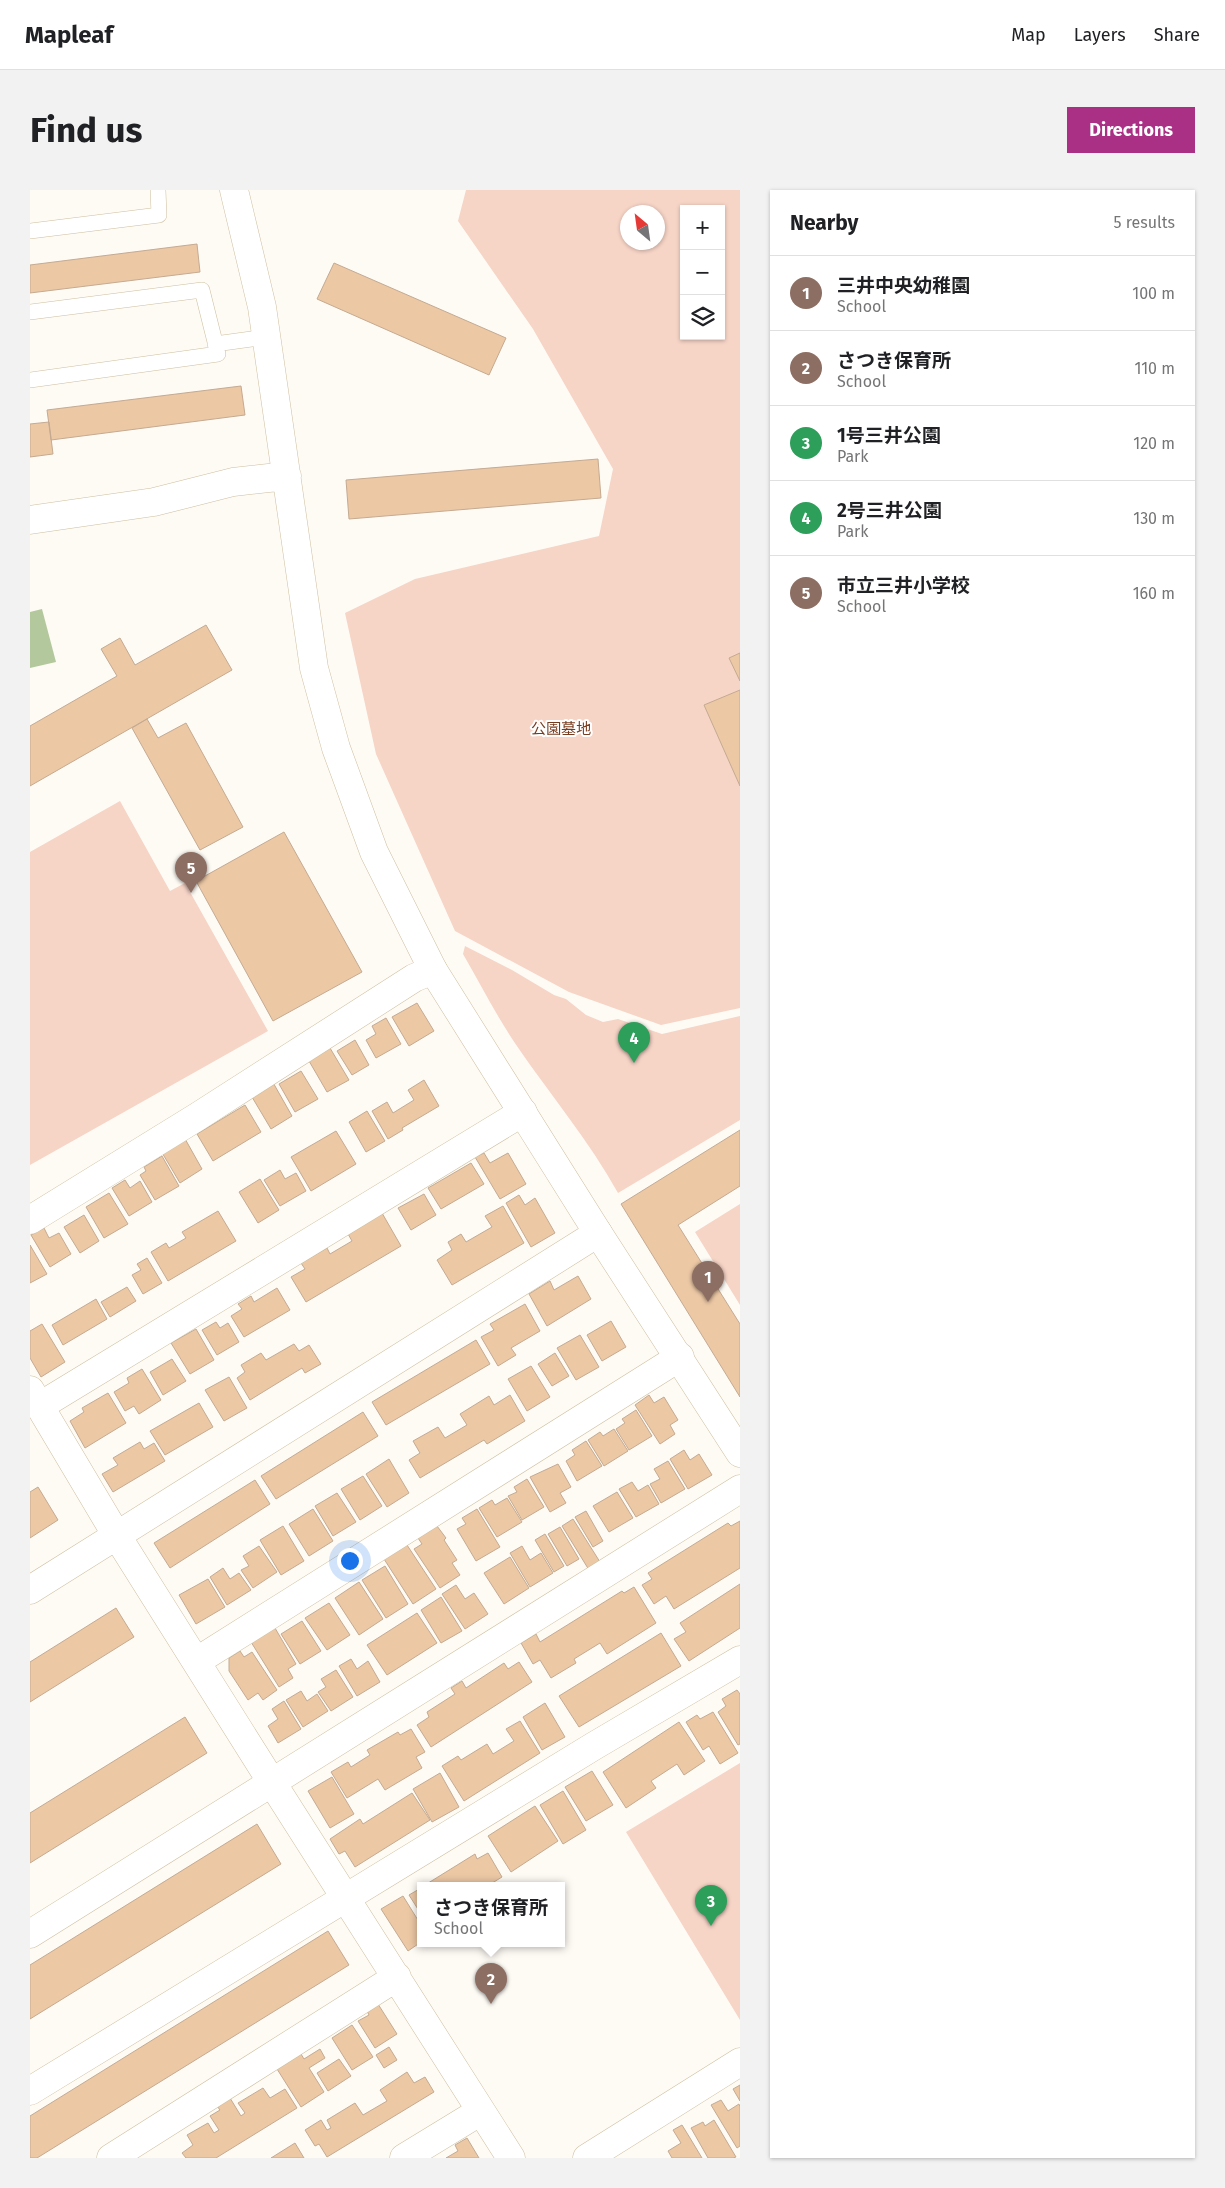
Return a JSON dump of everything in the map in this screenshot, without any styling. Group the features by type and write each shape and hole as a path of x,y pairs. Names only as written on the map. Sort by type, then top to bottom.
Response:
{"street":[{"path":"234,190 262,307 314,668 336,748 374,852 434,970 598,1233 680,1357 740,1453"},
{"path":"30,520 154,502 233,482 287,476"},
{"path":"30,1220 197,1118 414,978 434,970"},
{"path":"511,2158 117,1536 35,1398 523,1112"},
{"path":"30,1590 598,1233"},
{"path":"197,1661 680,1357"},
{"path":"30,1934 271,1781 740,1489"},
{"path":"30,2091 346,1897 740,1660"},
{"path":"111,2158 397,1977"},
{"path":"587,2158 740,2062"},
{"path":"404,2158 481,2111"}],"lane":[{"path":"30,231 159,215 158,190"},
{"path":"30,312 202,290 218,354 30,380"},
{"path":"215,344 266,337"}],"green space":[{"name":"公園墓地","path":"466,190 740,190 740,1008 661,1025 569,992 455,931 376,754 345,613 415,579 599,536 613,469 533,329 458,221"},
{"path":"120,801 170,891 185,883 268,1031 30,1165 30,852"},
{"path":"465,946 512,970 554,995 566,999 586,1015 603,1022 618,1019 662,1034 740,1016 740,1120 618,1193 583,1138 504,1026 463,954"},
{"path":"740,1204 740,1305 695,1232"},
{"path":"740,1763 740,2020 626,1832"}],"shaded area":[{"path":"42,609 56,662 30,668 30,612"}],"building":[{"path":"197,244 200,272 30,293 30,265"},
{"path":"334,263 506,338 489,375 317,299"},
{"path":"241,386 245,415 51,440 47,410"},
{"path":"49,422 53,454 30,457 30,424"},
{"path":"598,459 601,498 349,519 346,480"},
{"path":"206,625 232,670 30,786 30,726 117,676 101,649 120,638 135,665"},
{"path":"740,653 740,681 729,658"},
{"path":"740,690 740,786 704,705"},
{"path":"147,719 158,738 186,723 243,827 200,850 132,728"},
{"path":"284,832 362,972 273,1021 196,881"},
{"path":"417,1003 434,1031 409,1046 392,1017"},
{"path":"386,1018 401,1044 376,1058 366,1040 376,1034 372,1026"},
{"path":"355,1040 369,1065 352,1075 337,1051"},
{"path":"330,1048 349,1080 327,1092 309,1061"},
{"path":"301,1071 318,1099 295,1112 279,1084"},
{"path":"271,1079 292,1116 271,1129 249,1092"},
{"path":"424,1080 439,1106 402,1128 403,1130 388,1139 372,1111 387,1102 393,1113 414,1100 408,1090"},
{"path":"245,1105 261,1132 213,1161 197,1134"},
{"path":"367,1111 385,1141 366,1152 349,1122"},
{"path":"740,1130 740,1186 678,1225 740,1324 740,1397 621,1204"},
{"path":"336,1131 356,1164 311,1191 291,1157"},
{"path":"184,1137 202,1169 180,1183 161,1151"},
{"path":"484,1153 490,1163 508,1153 526,1184 500,1199 475,1157"},
{"path":"162,1156 179,1186 155,1200 140,1175 146,1171 144,1167"},
{"path":"471,1163 484,1184 441,1209 428,1188"},
{"path":"280,1170 285,1179 296,1173 306,1191 280,1206 264,1180"},
{"path":"260,1179 279,1210 258,1223 239,1192"},
{"path":"125,1180 130,1188 140,1181 152,1202 129,1216 112,1188"},
{"path":"109,1193 128,1224 104,1238 86,1207"},
{"path":"424,1194 436,1215 411,1230 398,1208"},
{"path":"519,1195 525,1205 535,1198 555,1233 531,1247 506,1203"},
{"path":"503,1206 524,1243 452,1285 437,1260 452,1250 448,1242 461,1234 466,1242 492,1227 485,1216"},
{"path":"218,1211 236,1241 168,1281 151,1252 166,1243 169,1248 186,1238 182,1232"},
{"path":"382,1213 401,1246 306,1302 291,1277 305,1269 301,1263 327,1248 330,1254 352,1241 348,1234"},
{"path":"84,1215 99,1241 80,1253 64,1227"},
{"path":"44,1228 49,1238 59,1233 71,1254 50,1267 31,1235"},
{"path":"30,1245 47,1274 30,1283"},
{"path":"147,1258 162,1283 143,1294 132,1275 141,1270 137,1264"},
{"path":"578,1276 591,1299 547,1326 529,1294 550,1281 554,1290"},
{"path":"127,1287 136,1301 110,1317 101,1302"},
{"path":"277,1288 290,1310 244,1337 231,1316 242,1309 238,1304 251,1296 254,1302"},
{"path":"96,1299 107,1319 63,1345 52,1325"},
{"path":"525,1304 540,1331 511,1348 516,1355 498,1366 481,1337 494,1330 490,1324"},
{"path":"611,1321 626,1347 602,1361 587,1335"},
{"path":"216,1322 220,1328 228,1323 239,1342 217,1355 202,1330"},
{"path":"42,1324 65,1362 41,1377 30,1358 30,1331"},
{"path":"196,1329 214,1360 190,1374 171,1343"},
{"path":"580,1335 599,1367 576,1380 557,1348"},
{"path":"476,1340 490,1364 386,1425 372,1402"},
{"path":"294,1344 299,1351 309,1345 321,1364 305,1373 302,1368 250,1400 237,1378 245,1372 241,1365 261,1353 266,1360"},
{"path":"555,1353 569,1376 552,1386 538,1364"},
{"path":"172,1359 186,1381 163,1395 150,1372"},
{"path":"531,1366 550,1397 527,1411 508,1379"},
{"path":"142,1369 161,1400 139,1414 134,1406 125,1411 114,1392 129,1383 127,1378"},
{"path":"229,1377 247,1408 224,1421 205,1390"},
{"path":"108,1393 126,1423 85,1448 70,1421 84,1412 82,1408"},
{"path":"510,1395 525,1421 487,1444 484,1440 420,1478 409,1460 420,1453 413,1441 438,1427 445,1438 467,1425 460,1414 489,1396 494,1405"},
{"path":"649,1395 654,1403 664,1397 678,1420 670,1425 675,1434 660,1444 635,1405"},
{"path":"199,1403 213,1427 165,1455 150,1431"},
{"path":"636,1410 652,1436 629,1450 616,1429 625,1423 622,1419"},
{"path":"363,1412 378,1436 276,1499 261,1476"},
{"path":"614,1429 628,1451 604,1466 588,1440 600,1432 603,1436"},
{"path":"586,1441 602,1466 577,1481 566,1461 575,1455 572,1450"},
{"path":"140,1442 144,1449 154,1443 165,1461 113,1492 102,1474 118,1465 113,1458"},
{"path":"684,1450 690,1460 699,1454 712,1475 688,1489 670,1459"},
{"path":"389,1459 409,1493 387,1507 366,1474"},
{"path":"668,1461 685,1489 661,1503 650,1484 660,1479 654,1469"},
{"path":"558,1464 571,1487 560,1493 566,1503 550,1512 530,1477"},
{"path":"363,1476 382,1506 360,1520 341,1489"},
{"path":"527,1479 544,1507 522,1520 508,1496 517,1492 514,1487"},
{"path":"255,1480 270,1504 170,1568 154,1543"},
{"path":"632,1482 638,1491 648,1485 659,1504 636,1517 619,1489"},
{"path":"38,1487 58,1520 30,1538 30,1492"},
{"path":"617,1492 633,1518 609,1532 593,1506"},
{"path":"337,1493 356,1522 333,1536 315,1506"},
{"path":"507,1498 522,1522 497,1537 479,1508 492,1500 495,1505"},
{"path":"313,1509 333,1541 309,1556 289,1524"},
{"path":"477,1509 500,1547 476,1561 457,1529 466,1524 462,1518"},
{"path":"586,1511 603,1541 593,1547 575,1517"},
{"path":"573,1519 600,1562 589,1570 562,1526"},
{"path":"740,1521 740,1568 674,1609 666,1596 654,1604 642,1585 652,1579 648,1573 728,1523 731,1526"},
{"path":"283,1526 304,1561 281,1575 260,1540"},
{"path":"437,1526 446,1538 444,1540 457,1560 452,1563 460,1575 440,1588 414,1549 422,1544 418,1538"},
{"path":"560,1527 579,1559 567,1566 548,1534"},
{"path":"545,1534 564,1566 554,1572 535,1540"},
{"path":"407,1545 436,1589 413,1604 384,1559"},
{"path":"259,1546 277,1572 253,1588 241,1570 249,1566 243,1556"},
{"path":"522,1546 530,1560 541,1553 553,1573 530,1587 510,1553"},
{"path":"510,1557 529,1588 504,1604 484,1573"},
{"path":"385,1566 408,1604 386,1618 362,1580"},
{"path":"223,1568 230,1579 239,1573 251,1590 227,1605 210,1577"},
{"path":"208,1579 225,1607 196,1624 179,1595"},
{"path":"359,1582 383,1619 359,1635 335,1598"},
{"path":"740,1584 740,1628 689,1661 674,1639 686,1632 680,1623"},
{"path":"456,1585 465,1599 474,1593 488,1614 465,1629 442,1594"},
{"path":"634,1587 656,1623 607,1654 600,1643 574,1659 576,1663 551,1678 540,1660 533,1664 521,1643 536,1634 540,1642 622,1591 624,1593"},
{"path":"441,1597 462,1631 441,1643 421,1610"},
{"path":"329,1603 350,1635 327,1650 305,1618"},
{"path":"116,1608 134,1637 30,1702 30,1662"},
{"path":"417,1613 437,1643 387,1675 367,1645"},
{"path":"302,1621 321,1651 300,1664 281,1634"},
{"path":"275,1628 296,1664 288,1669 293,1678 279,1687 251,1642"},
{"path":"661,1633 681,1666 579,1727 559,1696"},
{"path":"240,1651 244,1657 252,1652 277,1690 263,1700 258,1693 248,1700 229,1671 229,1658"},
{"path":"351,1659 357,1669 368,1661 380,1682 357,1696 339,1666"},
{"path":"519,1662 532,1682 431,1747 417,1725 429,1717 427,1712 455,1694 451,1688 462,1681 466,1688 504,1663 508,1669"},
{"path":"336,1670 353,1697 331,1711 318,1692 326,1687 321,1679"},
{"path":"737,1690 740,1694 740,1744 738,1745 718,1712 726,1706 722,1699"},
{"path":"301,1691 307,1701 317,1694 328,1711 303,1727 286,1700"},
{"path":"284,1701 301,1729 278,1743 268,1726 278,1719 272,1709"},
{"path":"545,1703 565,1737 542,1750 523,1717"},
{"path":"713,1712 738,1753 720,1764 709,1746 703,1750 686,1722 697,1715 700,1719"},
{"path":"185,1717 207,1753 30,1863 30,1813"},
{"path":"520,1721 540,1753 464,1801 442,1766 458,1756 461,1760 487,1744 493,1754 514,1741 506,1729"},
{"path":"679,1722 705,1761 684,1775 677,1764 651,1781 656,1788 626,1808 603,1772"},
{"path":"411,1729 425,1752 416,1757 422,1768 385,1790 378,1779 347,1798 331,1772 348,1762 351,1767 370,1755 367,1750 398,1732 400,1735"},
{"path":"592,1771 613,1805 586,1821 565,1787"},
{"path":"440,1773 459,1807 432,1822 413,1789"},
{"path":"332,1777 354,1814 330,1828 308,1791"},
{"path":"563,1791 586,1830 563,1844 540,1805"},
{"path":"412,1793 430,1820 355,1867 345,1851 339,1854 330,1839 360,1819 363,1824"},
{"path":"535,1806 558,1841 511,1872 488,1836"},
{"path":"257,1824 281,1864 30,2019 30,1965"},
{"path":"488,1853 502,1877 494,1882 430,1882 475,1854 477,1859"},
{"path":"417,1890 417,1908 409,1895"},
{"path":"403,1896 417,1919 417,1945 408,1951 381,1909"},
{"path":"328,1931 349,1965 37,2158 30,2158 30,2116"},
{"path":"378,2004 397,2034 375,2048 358,2021 369,2015 367,2011"},
{"path":"352,2025 373,2057 352,2070 332,2038"},
{"path":"389,2047 397,2060 384,2068 376,2055"},
{"path":"320,2049 325,2058 309,2068 324,2092 301,2107 277,2069 301,2054 304,2059"},
{"path":"339,2059 351,2076 328,2091 317,2073"},
{"path":"407,2072 414,2083 425,2077 434,2092 327,2157 319,2144 315,2146 305,2130 321,2120 327,2130 331,2128 327,2120 355,2103 363,2115 387,2101 380,2090"},
{"path":"740,2085 740,2101 733,2089"},
{"path":"263,2088 270,2098 285,2089 297,2108 216,2158 186,2158 182,2153 193,2145 187,2135 208,2123 214,2133 219,2130 210,2116 220,2110 217,2106 230,2098 241,2116 245,2113 238,2103"},
{"path":"721,2100 728,2111 739,2104 740,2107 740,2146 737,2148 711,2105"},
{"path":"714,2120 736,2157 708,2158 691,2128 703,2122 705,2126"},
{"path":"682,2125 702,2158 672,2158 668,2151 681,2143 673,2130"},
{"path":"467,2138 479,2158 446,2158 458,2151 455,2145"},
{"path":"295,2143 304,2158 271,2158"}],"place":[{"name":"市立三井小学校","path":"191,893"},
{"name":"2号三井公園","path":"634,1063"},
{"name":"三井中央幼稚園","path":"708,1302"},
{"name":"1号三井公園","path":"711,1926"},
{"name":"さつき保育所","path":"491,2004"}]}
